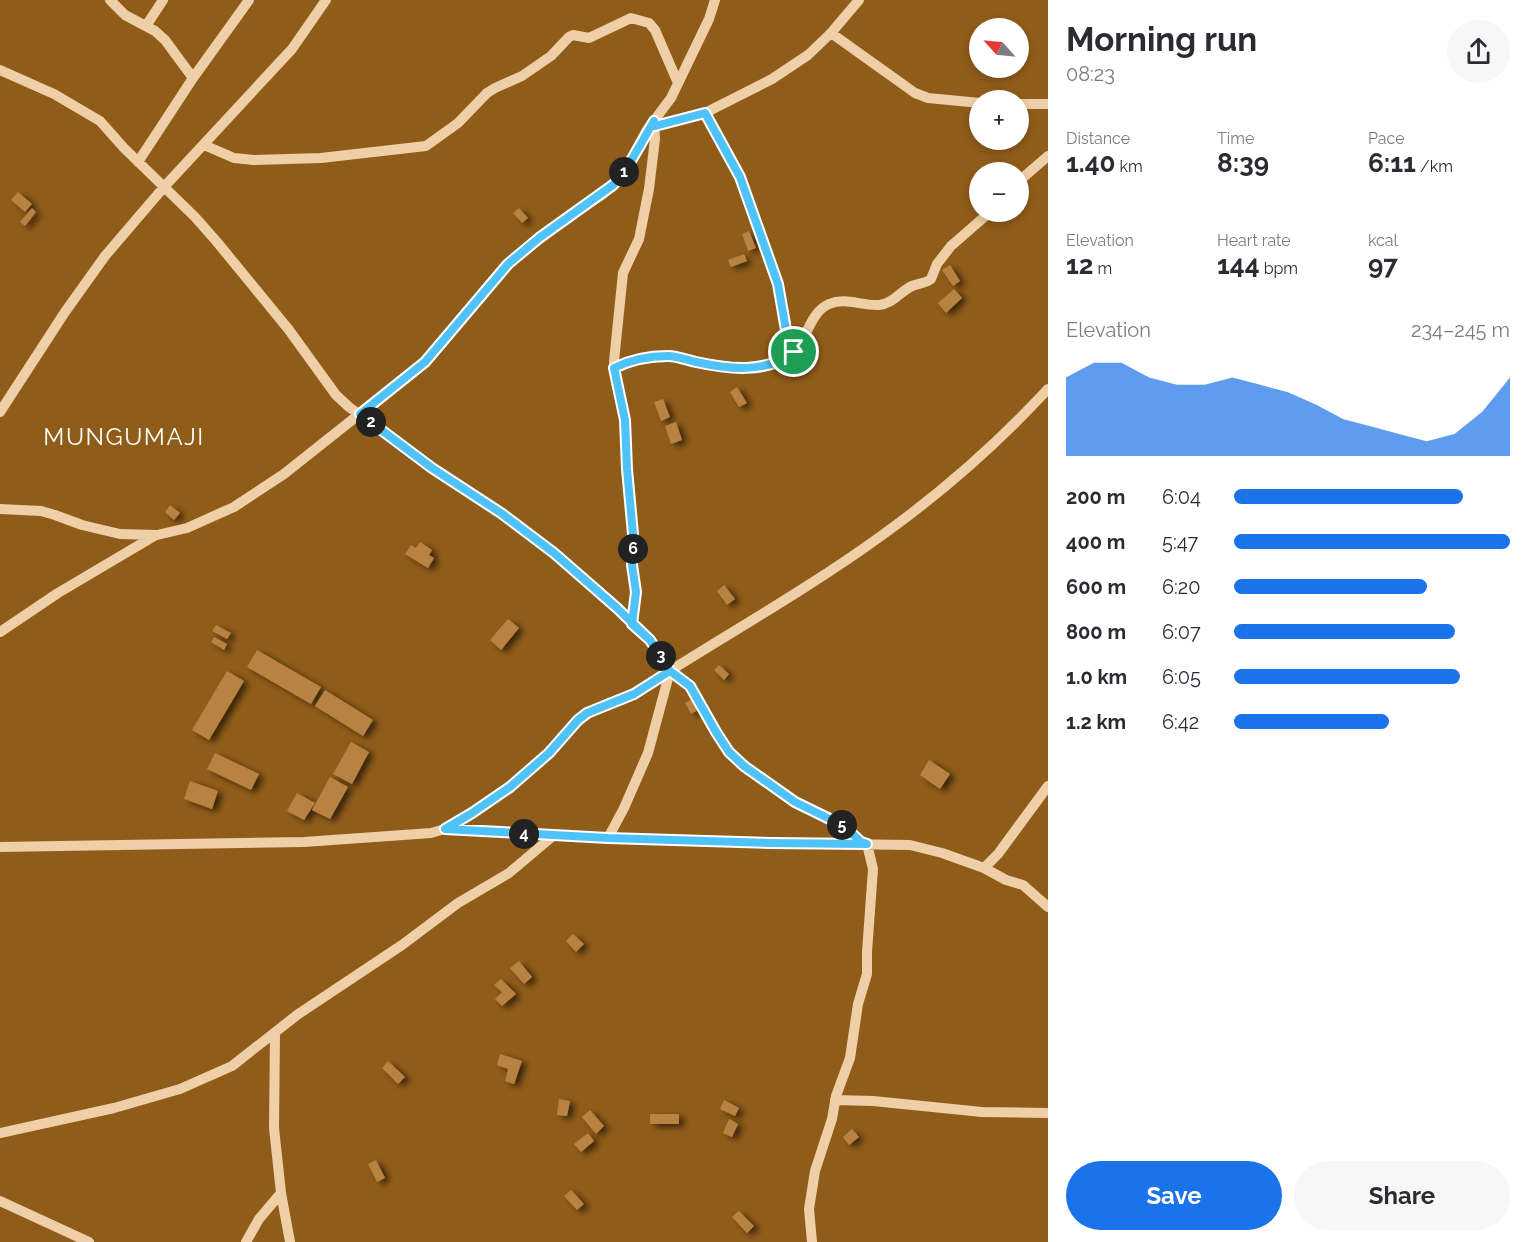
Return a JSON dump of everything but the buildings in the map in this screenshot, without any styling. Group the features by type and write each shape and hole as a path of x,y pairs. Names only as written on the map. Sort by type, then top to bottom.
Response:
{"street":[{"path":"110,0 125,15 146,26 165,40 193,78"},
{"path":"146,26 163,0"},
{"path":"138,162 193,78 249,0"},
{"path":"0,412 65,312 105,256 164,187 292,49 326,0"},
{"path":"0,509 41,511 82,525 120,534 157,535 187,528 234,507 284,474 404,381 430,358 508,264 554,227 613,185 624,173 671,98 716,0"},
{"path":"655,123 705,113 782,73 807,55 831,33 859,0"},
{"path":"204,145 234,158 254,160 321,158 426,146 458,123 487,93 522,76 551,56 569,37 573,35 589,38 631,18 649,23 655,30 678,83"},
{"path":"831,33 915,93 928,98 969,102"},
{"path":"0,70 54,94 100,121 217,242 289,330 336,395 432,468 536,539 617,608 650,640 670,671 690,686 729,752 744,766 795,802 844,826 861,842 867,844"},
{"path":"1029,104 1048,104"},
{"path":"705,113 740,177 778,284 788,340 794,352"},
{"path":"632,624 636,592 632,565 634,545 625,420 614,368 623,273 639,238 643,223 653,161 655,123"},
{"path":"1029,172 1048,156"},
{"path":"614,368 643,358 670,356 723,367 756,367 784,359 794,352 818,311 826,305 845,301 869,304 889,303 910,287 927,282 935,274 937,264 951,246 979,222"},
{"path":"0,847 304,842 431,833 445,829 510,787 549,753 587,713 634,694 798,592 883,535 1003,436 1048,389"},
{"path":"0,632 76,582 157,535"},
{"path":"608,838 648,753 670,671"},
{"path":"984,868 998,854 1048,786"},
{"path":"445,829 608,838 910,845 927,848 984,868 1006,880 1048,896"},
{"path":"0,1133 114,1108 180,1089 232,1066 297,1015 402,945 458,903 509,873 553,836"},
{"path":"812,1242 809,1226 810,1201 815,1172 850,1058 858,1004 867,974 873,869 867,844"},
{"path":"1023,885 1048,907"},
{"path":"275,1033 274,1128 281,1193 290,1242"},
{"path":"836,1100 873,1101 982,1112 1048,1113"},
{"path":"246,1242 259,1219 281,1193"},
{"path":"0,1201 89,1242"}],"district":[{"name":"MUNGUMAJI","path":"124,437"}],"route":[{"path":"794,352 784,359 756,367 723,367 670,356 643,358 614,368 625,420 634,545 632,565 636,592 632,624 650,640 663,658 670,671 686,682 695,692 729,752 744,766 795,802 844,826 861,842 867,844 608,838 445,829 510,787 549,753 587,713 634,694 670,671 650,640 632,624 617,608 554,553 501,513 432,468 360,414 404,381 435,353 508,264 539,238 613,185 624,173 654,121 655,126 705,113 740,177 778,284 788,340 794,352"}]}
